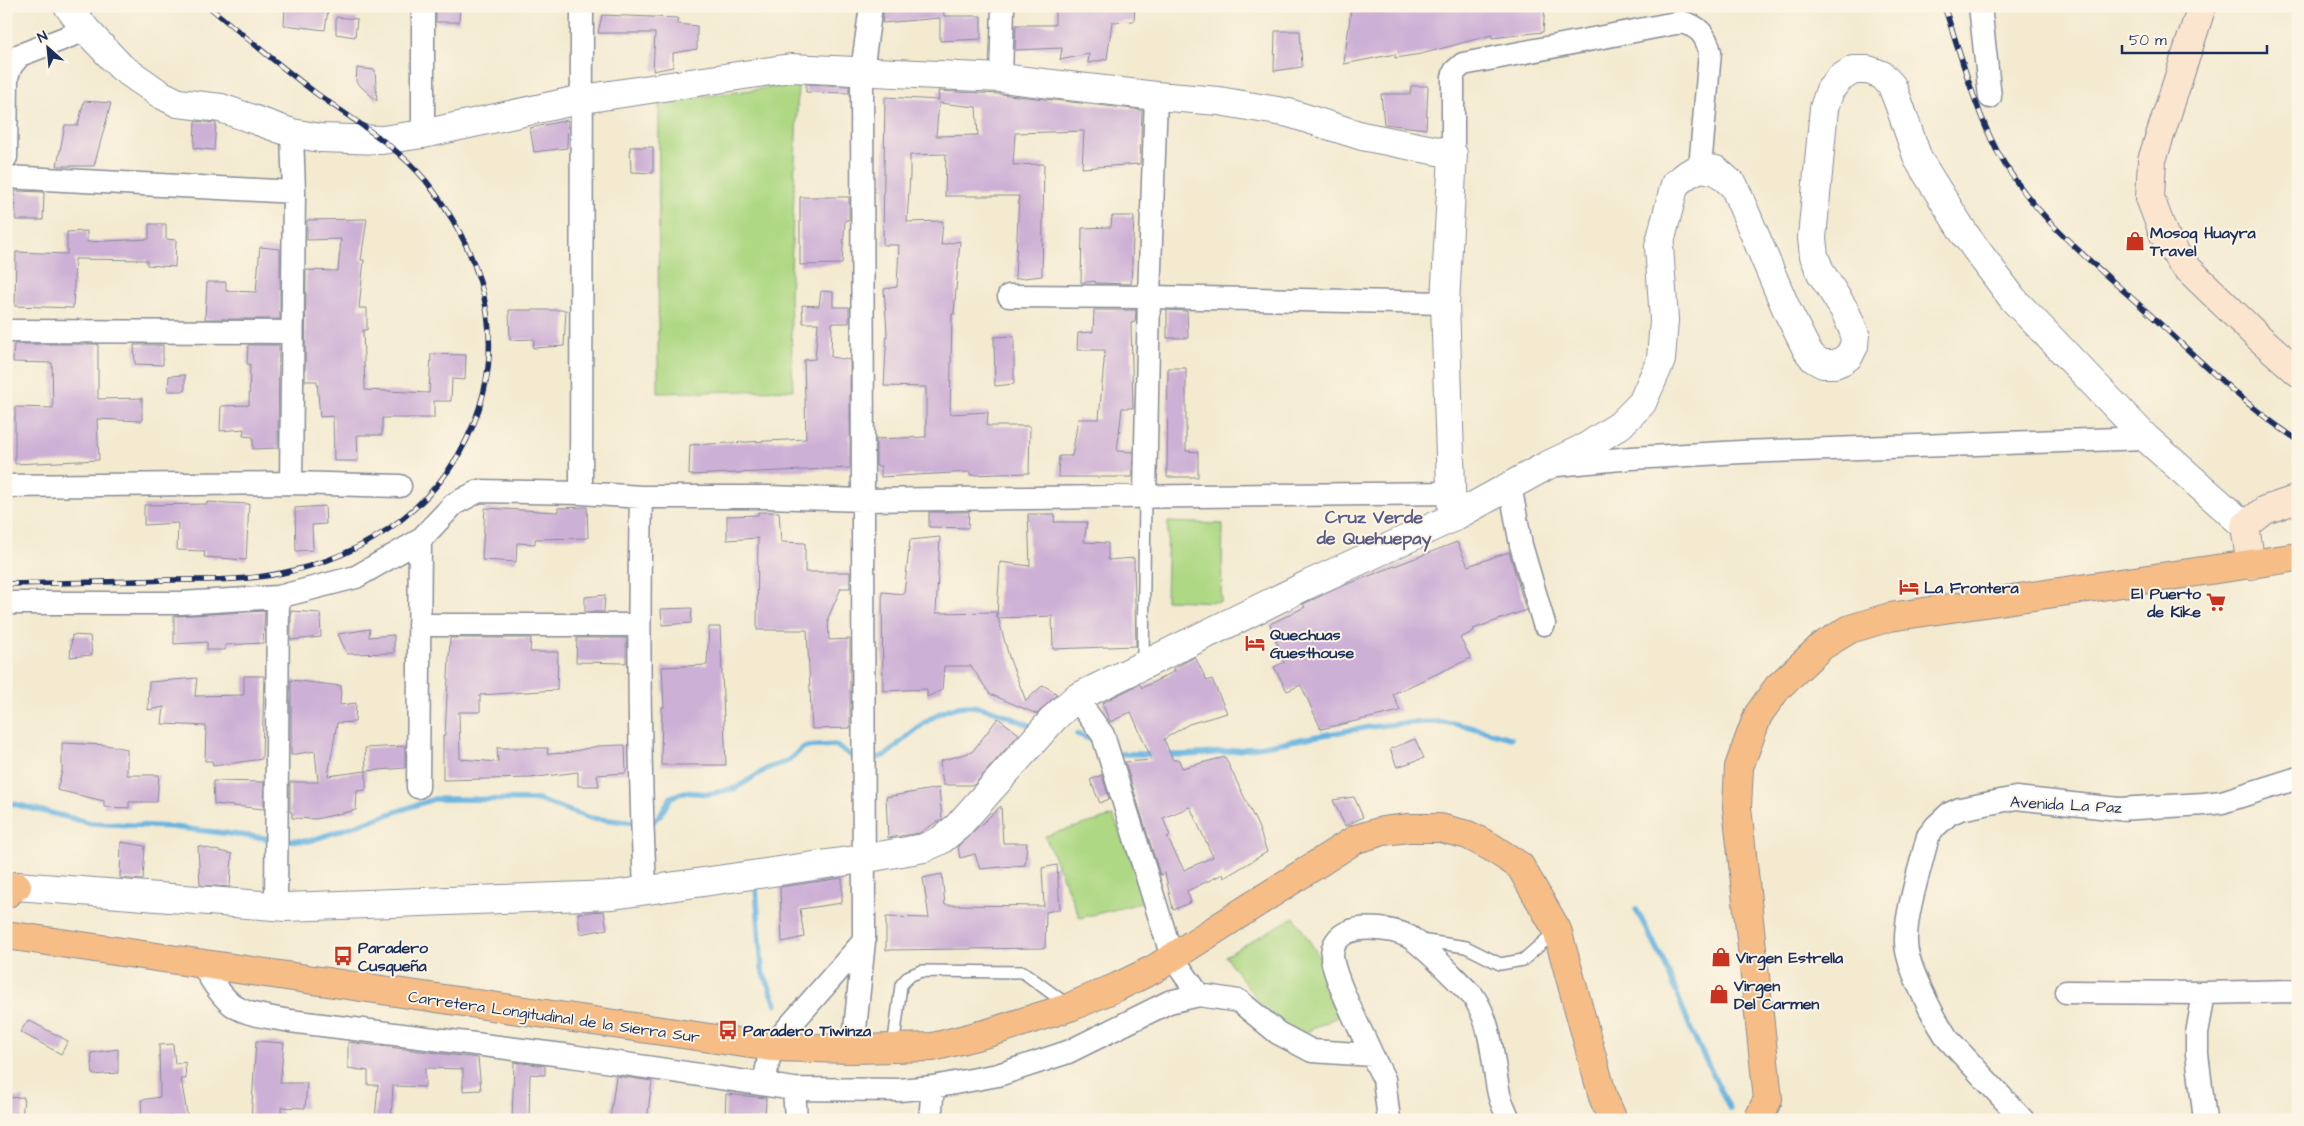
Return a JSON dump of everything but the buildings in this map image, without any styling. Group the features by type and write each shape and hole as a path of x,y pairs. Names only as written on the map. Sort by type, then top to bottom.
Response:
{"highway":[{"path":"1758,1120 1768,1099 1737,807 1739,767 1758,715 1778,686 1822,646 1850,629 1890,617 2250,566 2298,557"},
{"name":"Carretera Longitudinal de la Sierra Sur","path":"6,935 771,1047 893,1049 933,1047 997,1030 1070,1007 1117,988 1172,957 1356,840 1383,831 1409,828 1440,828 1468,835 1520,866 1557,930 1603,1097 1613,1120"}],"main road":[{"path":"2202,6 2152,160 2150,198 2164,235 2182,262 2254,333 2298,372"},
{"path":"2250,566 2245,526 2265,510 2298,499"}],"street":[{"path":"68,6 86,30 121,67 178,103 221,108 292,133 320,138 361,140 423,134 582,99 791,68 1001,78 1156,96 1219,101 1289,113 1362,136 1453,154"},
{"path":"423,6 423,134"},
{"path":"581,493 582,6"},
{"path":"853,1049 864,941 862,859 862,71 871,6"},
{"path":"1001,78 1003,6"},
{"path":"1980,6 1990,97"},
{"path":"1451,505 1445,303 1453,154 1453,77 1455,71 1463,64 1681,22 1691,24 1700,30 1707,39 1710,52 1700,168"},
{"path":"6,157 7,77 11,66 20,55 86,30"},
{"path":"10,888 276,906 613,895 862,859 924,848 942,840 980,804 1055,717 1076,698 1451,505 1510,485 1586,447 1620,425 1642,403 1662,360 1664,320 1659,246 1676,184 1688,174 1700,168 1716,170 1734,186 1786,308 1807,350 1814,359 1823,364 1834,364 1849,356 1854,346 1855,334 1844,311 1821,273 1814,256 1812,238 1824,108 1830,90 1839,78 1853,70 1868,70 1882,75 1892,86 1918,159 1964,233 2013,299 2146,438 2245,526"},
{"path":"1145,497 1148,296 1156,96"},
{"path":"291,483 294,192 292,133"},
{"path":"6,177 294,192"},
{"path":"1009,296 1148,296 1445,303"},
{"path":"6,331 292,332"},
{"path":"1546,466 1632,458 1741,452 2146,438"},
{"path":"6,486 291,483 400,486"},
{"path":"1510,485 1521,545 1544,624"},
{"path":"6,603 181,603 278,597 356,576 420,540 454,504 479,491 581,493 641,497 767,496 862,500 1145,497 1451,505"},
{"path":"641,497 638,625 645,890"},
{"path":"418,787 420,540"},
{"path":"276,906 278,597"},
{"path":"419,625 638,625"},
{"path":"1076,698 1104,735 1172,957 1199,995"},
{"name":"Avenida La Paz","path":"2023,1120 1947,1038 1938,1024 1912,968 1906,945 1906,929 1928,836 1936,826 1949,814 1960,809 2016,798 2119,808 2204,804 2222,802 2298,778"},
{"path":"1389,1120 1384,1079 1335,972 1332,956 1333,946 1338,938 1357,929 1373,928 1413,939 1478,1004 1490,1036 1499,1093 1509,1120"},
{"path":"764,1084 771,1047 864,941"},
{"path":"201,963 218,992 234,1008 246,1013 290,1021 571,1056 794,1089 899,1090 932,1087 998,1074 1068,1052 1169,1002 1199,995 1239,1001 1278,1033 1312,1051 1372,1055"},
{"path":"2066,992 2276,993 2298,991"},
{"path":"2204,993 2197,1034 2197,1054 2205,1120"},
{"path":"930,1120 932,1087"},
{"path":"794,1089 796,1120"}],"lane":[{"path":"1143,663 1145,497"},
{"path":"1413,939 1466,947 1500,964 1523,960 1557,930"},
{"path":"893,1049 901,985 909,976 922,971 1024,972 1070,1007"}],"green space":[{"path":"798,84 790,295 793,390 658,393 659,102"},
{"path":"1168,522 1223,524 1221,602 1166,600"},
{"path":"1113,816 1149,901 1080,918 1045,836"},
{"path":"1294,917 1353,1009 1288,1041 1225,956"}],"waterway":[{"path":"868,759 887,754 921,725 951,708 964,706 978,707 1031,726"},
{"path":"1165,755 1234,751 1371,727 1405,723 1449,723 1511,738"},
{"path":"1077,734 1094,741"},
{"path":"647,823 650,824 660,815 671,797 684,792 709,794 736,788 768,768 786,762 804,747 835,745 858,760"},
{"path":"1121,754 1156,754"},
{"path":"282,840 309,841 434,799 538,800 590,818 638,823"},
{"path":"6,802 91,823 172,827 273,839"},
{"path":"756,888 762,969 776,1004"},
{"path":"1636,909 1665,964 1692,1032 1730,1109"}],"railway":[{"path":"6,584 214,580 261,577 325,561 358,547 387,530 414,509 438,484 457,457 473,425 484,391 489,362 489,334 486,307 470,254 443,204 426,181 402,156 317,94 208,6"},
{"path":"1944,6 1974,97 1988,132 2011,174 2028,197 2047,219 2088,259 2223,382 2278,427 2298,440"}],"place":[{"name":"Mosoq Huayra Travel","path":"2135,241"},
{"name":"La Frontera","path":"1909,587"},
{"name":"El Puerto de Kike","path":"2216,602"},
{"name":"Quechuas Guesthouse","path":"1255,643"},
{"name":"Paradero Cusqueña","path":"343,956"},
{"name":"Virgen Estrella","path":"1721,957"},
{"name":"Virgen Del Carmen","path":"1719,994"},
{"name":"Paradero Tiwinza","path":"728,1030"}],"district":[{"name":"Cruz Verde de Quehuepay","path":"1374,527"}]}
